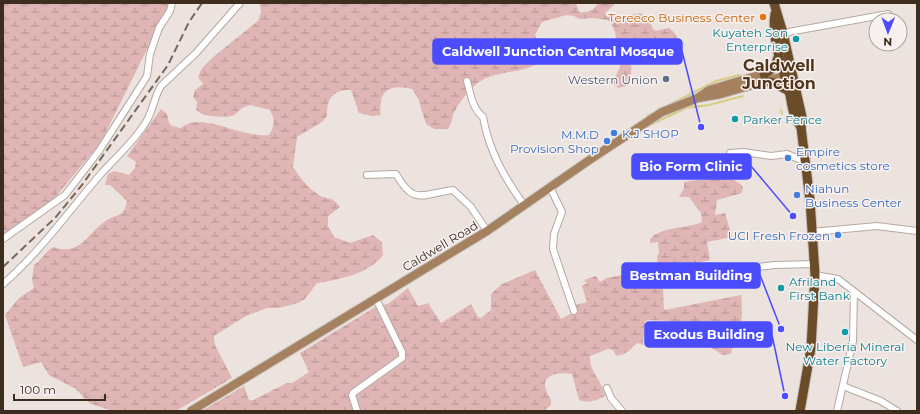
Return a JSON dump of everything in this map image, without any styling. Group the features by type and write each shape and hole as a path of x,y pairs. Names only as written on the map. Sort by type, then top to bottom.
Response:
{"highway":[{"path":"775,7 783,33 789,91 793,112 800,127 805,160 815,276 811,348 800,411"},
{"path":"775,7 774,23 779,55 787,71 802,117 800,127"},
{"path":"779,55 775,66 764,77 789,91"}],"main road":[{"name":"Caldwell Road","path":"191,411 487,231 662,112 698,98 722,94 764,77 787,71"}],"street":[{"path":"3,240 65,195 99,151 147,76 150,54 159,28 170,11 172,3"},
{"path":"3,284 19,270 42,245 141,130 152,112 157,92 161,86 196,53 240,3"},
{"path":"783,33 868,18"},
{"path":"467,82 473,104 477,112 483,116 485,127 502,173 524,205"},
{"path":"730,153 743,152 771,156 787,154 800,160 805,160"},
{"path":"367,176 396,174 405,189 410,194 417,197 453,190 471,207 487,231"},
{"path":"550,187 562,212 554,234 553,249 574,311"},
{"path":"812,232 877,226 917,231"},
{"path":"724,271 775,265 814,264"},
{"path":"815,276 838,279 917,340"},
{"path":"837,411 853,341 854,292"},
{"path":"357,411 352,395 353,393 401,360 403,356 376,299"},
{"path":"843,386 881,401 897,411"},
{"path":"607,388 611,398 622,411"}],"green space":[{"path":"3,3 170,3 101,142 44,211 3,238"},
{"path":"260,3 576,3 579,12 588,12 598,3 612,3 614,5 605,13 606,16 619,17 641,13 649,20 653,29 656,31 669,28 674,32 677,37 678,47 673,55 661,58 655,50 641,40 633,43 629,85 619,88 614,85 614,81 620,67 620,60 615,58 612,53 616,36 614,28 608,20 593,18 579,19 574,16 566,15 542,22 535,35 536,39 543,47 541,61 525,69 491,76 475,85 457,107 448,129 434,129 426,124 418,98 412,89 397,87 385,92 382,96 380,107 381,115 373,116 359,113 351,90 335,93 328,104 327,116 322,122 297,137 293,167 301,179 311,189 322,197 334,201 340,207 328,216 328,226 334,237 350,243 373,235 382,242 383,255 370,267 353,275 317,283 305,299 298,303 279,308 267,308 246,316 214,336 215,345 232,378 176,411 112,411 89,403 76,389 49,375 41,362 23,367 5,315 19,298 34,288 32,280 34,265 50,249 53,247 71,249 78,246 100,225 123,212 127,201 110,185 105,185 108,174 114,171 129,175 135,168 136,162 127,156 161,109 167,114 169,123 172,126 181,128 189,123 211,123 247,133 269,135 274,122 270,110 250,105 242,108 233,116 208,116 199,113 196,110 197,102 193,97 195,90 203,84 198,77 202,68 212,58 258,21 261,12"},
{"path":"706,179 736,181 743,187 742,193 717,200 715,215 725,213 732,237 707,242 710,260 662,270 664,310 741,295 741,333 746,339 746,344 745,346 732,348 731,354 722,355 702,342 700,339 679,337 678,328 673,327 670,321 648,320 645,321 643,345 637,343 627,353 616,356 613,350 608,349 590,356 590,362 602,386 605,396 589,402 579,400 572,374 562,373 552,375 546,380 546,390 551,405 544,411 202,411 244,386 249,400 253,400 287,383 292,383 309,372 300,353 377,306 388,304 408,288 418,306 428,303 441,323 471,304 478,317 481,318 491,310 491,294 502,284 535,270 561,319 576,311 575,305 587,302 582,286 587,283 584,280 596,276 600,282 607,278 658,268 658,242 650,243 650,239 661,232 702,222 701,213 689,197 679,197 684,188 684,182"}],"waterway":[{"path":"667,106 716,81 739,75"},
{"path":"650,125 686,108 709,105 743,96"},
{"path":"781,110 782,114"},
{"path":"647,116 656,112"}],"railway":[{"path":"3,267 55,218 82,185 168,65 189,22 202,3"}],"place":[{"name":"Tereeco Business Center","path":"763,17"},
{"name":"Kuyateh Son Enterprise","path":"796,39"},
{"name":"Western Union","path":"666,79"},
{"name":"Parker Fence","path":"735,119"},
{"name":"Caldwell Junction Central Mosque","path":"701,127"},
{"name":"K.J SHOP","path":"614,133"},
{"name":"M.M.D Provision Shop","path":"607,141"},
{"name":"Empire cosmetics store","path":"788,158"},
{"name":"Niahun Business Center","path":"797,195"},
{"name":"Bio Form Clinic","path":"793,216"},
{"name":"UCI Fresh Frozen","path":"838,235"},
{"name":"Afriland First Bank","path":"781,288"},
{"name":"Bestman Building","path":"781,329"},
{"name":"New Liberia Mineral Water Factory","path":"845,332"},
{"name":"Exodus Building","path":"785,396"}],"district":[{"name":"Caldwell Junction","path":"779,74"}]}
